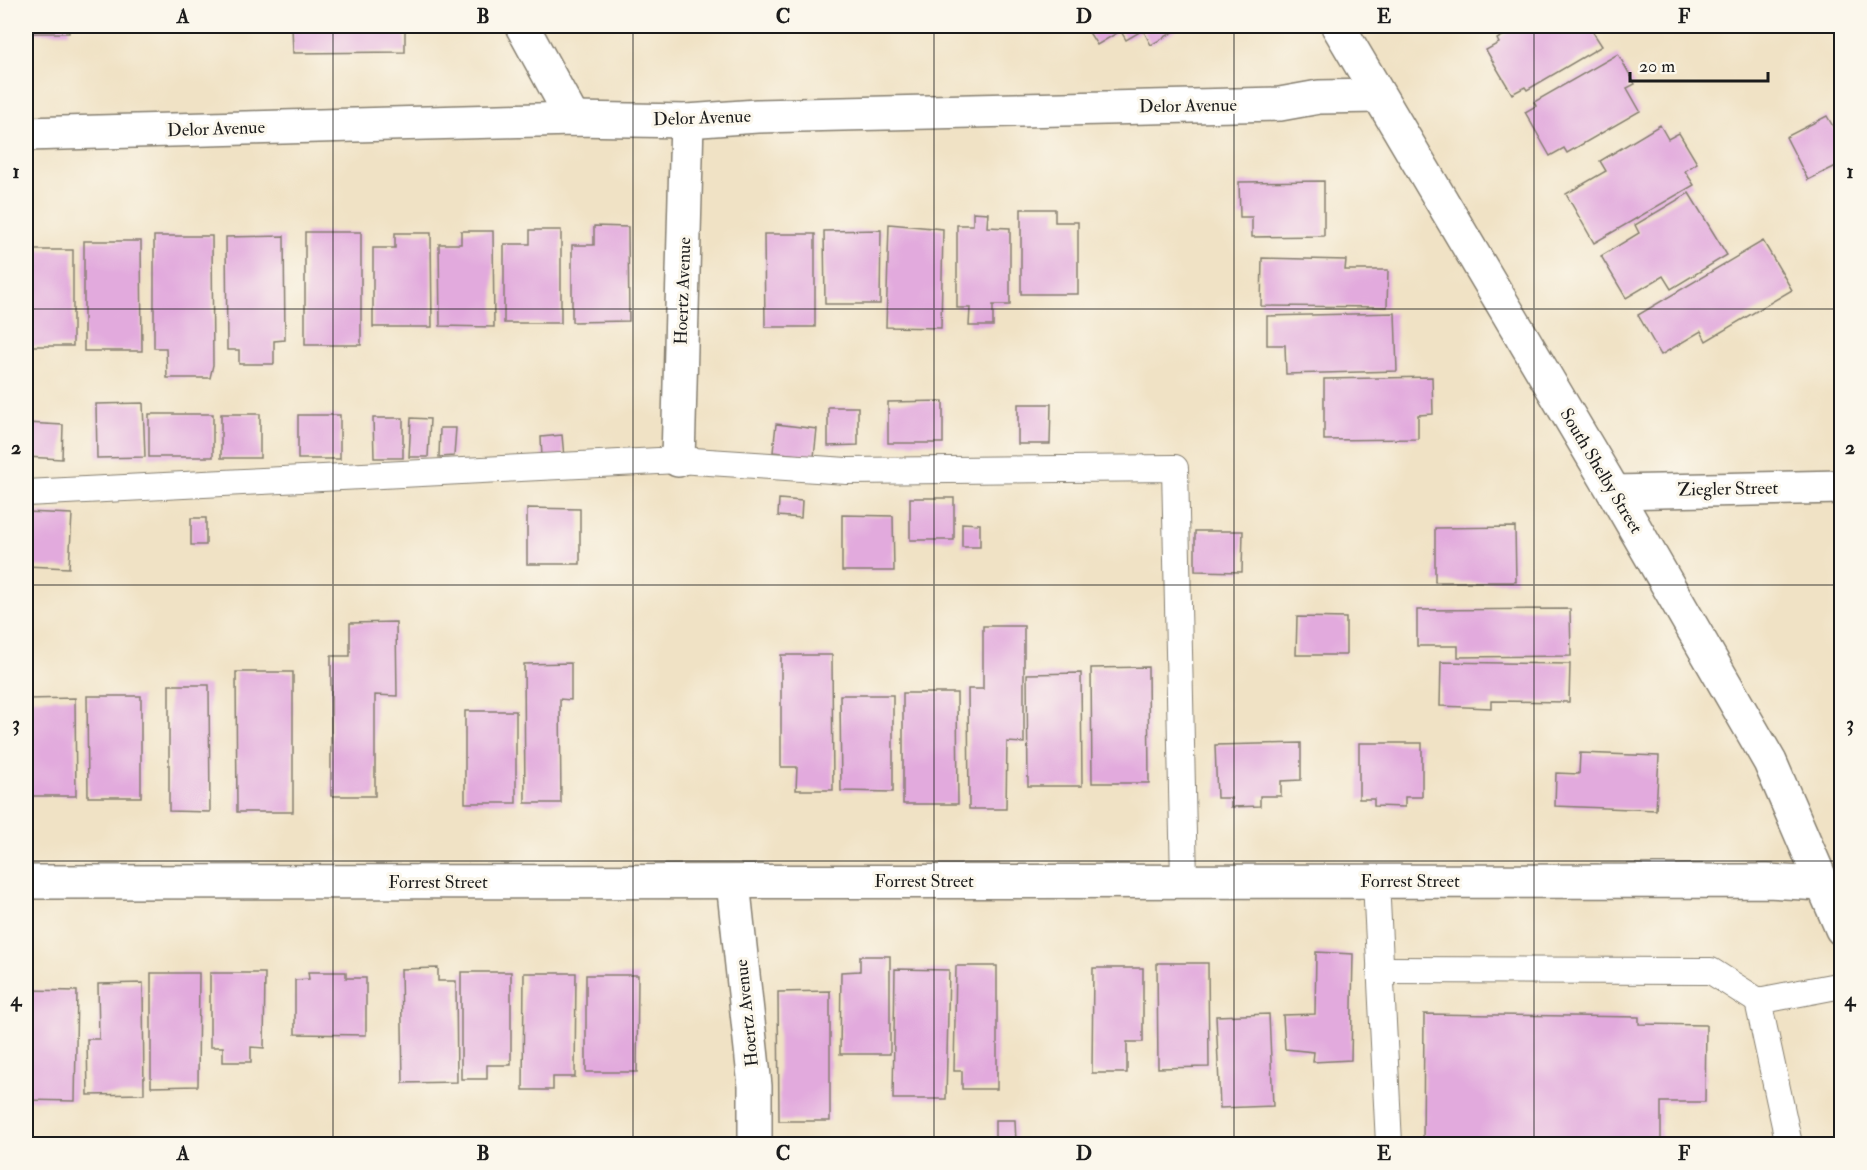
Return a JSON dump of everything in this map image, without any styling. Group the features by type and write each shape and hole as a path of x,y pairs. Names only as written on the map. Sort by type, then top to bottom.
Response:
{"street":[{"path":"522,26 573,118"},
{"name":"South Shelby Street","path":"1338,26 1614,492 1770,762 1842,929"},
{"name":"Delor Avenue","path":"26,134 573,118 687,121 757,116 1281,104 1319,97 1378,96"},
{"name":"Hoertz Avenue","path":"678,460 687,121"},
{"name":"Ziegler Street","path":"1614,492 1842,487"},
{"name":"Forrest Street","path":"26,882 1767,881 1822,884"},
{"name":"Hoertz Avenue","path":"733,882 755,1086 756,1144"}],"lane":[{"path":"26,493 678,460 847,471 1175,468 1184,881"},
{"path":"1376,881 1389,1144"},
{"path":"1380,970 1711,970 1758,1001 1842,985"},
{"path":"1758,1001 1789,1144"}],"building":[{"path":"26,26 69,26 69,33 26,33"},
{"path":"292,26 405,26 405,52 293,53"},
{"path":"1085,26 1112,26 1117,33 1097,45"},
{"path":"1118,26 1184,26 1151,45 1143,30 1126,40"},
{"path":"1519,26 1589,26 1602,46 1527,90 1525,87 1512,94 1486,50 1499,43 1497,39"},
{"path":"1618,54 1635,84 1627,88 1640,111 1567,153 1564,148 1550,156 1525,112 1536,106 1534,102"},
{"path":"1827,116 1842,142 1842,163 1808,180 1786,137"},
{"path":"1660,125 1668,139 1679,133 1697,163 1685,171 1694,185 1594,243 1566,194 1606,171 1600,161"},
{"path":"1324,181 1324,236 1252,237 1252,217 1240,217 1239,182"},
{"path":"1689,193 1727,255 1671,289 1663,276 1626,298 1601,256 1639,233 1635,225"},
{"path":"1021,209 1055,209 1055,222 1078,222 1078,294 1021,294"},
{"path":"973,212 988,213 987,227 1010,228 1010,305 993,305 993,326 969,326 970,308 957,308 957,225 973,225"},
{"path":"889,224 943,229 941,328 886,327"},
{"path":"594,226 628,227 629,321 572,322 572,245 594,245"},
{"path":"530,230 561,230 561,323 504,323 504,244 530,244"},
{"path":"881,230 880,304 825,304 824,231"},
{"path":"461,231 493,231 494,327 440,326 439,244 461,244"},
{"path":"305,232 361,232 361,345 305,345"},
{"path":"395,233 431,233 432,327 373,327 373,248 395,248"},
{"path":"764,234 815,234 815,327 765,327"},
{"path":"154,236 212,236 213,365 210,378 167,378 166,348 154,348"},
{"path":"284,236 285,340 274,341 274,364 239,364 239,350 227,350 226,237"},
{"path":"84,241 141,241 142,351 84,351"},
{"path":"1763,241 1792,290 1706,341 1701,331 1661,355 1638,315"},
{"path":"26,250 73,250 73,346 26,346"},
{"path":"1262,258 1346,260 1345,270 1388,270 1387,307 1261,306"},
{"path":"1395,313 1397,371 1286,374 1285,345 1267,345 1267,316"},
{"path":"1432,377 1433,414 1418,415 1418,439 1324,440 1324,379"},
{"path":"943,401 943,443 888,443 888,402"},
{"path":"143,403 145,457 97,458 96,404"},
{"path":"1018,404 1051,404 1050,444 1018,444"},
{"path":"828,407 858,407 858,445 828,446"},
{"path":"149,414 213,414 213,457 149,457"},
{"path":"221,414 260,414 260,458 221,458"},
{"path":"298,415 340,415 340,459 298,459"},
{"path":"373,418 403,418 403,458 374,458"},
{"path":"411,418 430,419 428,457 409,457"},
{"path":"26,423 63,425 62,459 26,457"},
{"path":"776,424 817,429 814,457 773,452"},
{"path":"440,428 456,428 454,456 439,457"},
{"path":"562,435 564,457 542,458 541,437"},
{"path":"910,498 954,498 954,540 910,540"},
{"path":"779,499 802,501 801,518 778,516"},
{"path":"527,508 580,509 580,564 527,564"},
{"path":"26,512 72,514 69,568 26,566"},
{"path":"842,515 893,516 894,571 842,571"},
{"path":"191,518 206,518 206,545 191,545"},
{"path":"962,523 980,524 980,547 962,547"},
{"path":"1515,527 1516,582 1435,582 1435,528"},
{"path":"1195,531 1243,531 1242,572 1195,571"},
{"path":"1570,609 1571,656 1458,657 1458,646 1417,646 1417,610"},
{"path":"1297,617 1346,618 1346,655 1296,655"},
{"path":"396,622 397,696 375,695 375,796 331,796 331,656 350,656 350,623"},
{"path":"983,626 1024,626 1024,743 1007,742 1006,809 969,809 968,689 983,689"},
{"path":"781,655 832,655 833,790 796,790 797,767 781,767"},
{"path":"1441,662 1570,664 1569,702 1491,701 1491,708 1440,706"},
{"path":"571,663 571,700 560,699 561,803 525,803 524,664"},
{"path":"1148,667 1149,783 1092,783 1091,668"},
{"path":"236,672 293,672 293,812 237,812"},
{"path":"1081,673 1082,786 1028,786 1027,674"},
{"path":"169,685 209,685 210,812 169,811"},
{"path":"903,693 957,693 958,804 903,804"},
{"path":"840,695 893,695 893,792 841,791"},
{"path":"87,696 141,696 141,797 88,797"},
{"path":"75,698 76,796 26,796 26,699"},
{"path":"465,711 516,711 516,803 465,803"},
{"path":"1301,743 1301,780 1281,781 1281,796 1260,796 1260,806 1231,807 1231,798 1217,798 1215,745"},
{"path":"1359,743 1422,743 1422,797 1405,797 1405,807 1374,806 1374,799 1359,799"},
{"path":"1580,753 1659,756 1656,810 1555,806 1556,773 1579,774"},
{"path":"1316,952 1353,954 1351,1060 1313,1062 1314,1052 1285,1049 1283,1015 1315,1014"},
{"path":"860,956 890,956 890,1054 840,1054 841,972 860,971"},
{"path":"1157,963 1208,963 1209,1067 1158,1068"},
{"path":"956,966 997,966 997,1089 962,1089 962,1071 954,1071"},
{"path":"438,968 438,981 456,981 457,1082 403,1083 401,969"},
{"path":"1093,968 1143,968 1143,1042 1127,1042 1127,1073 1092,1073"},
{"path":"895,969 949,970 946,1099 893,1099"},
{"path":"308,972 346,972 346,978 366,978 366,1035 295,1034 295,980 309,979"},
{"path":"461,972 511,972 511,1065 487,1065 487,1079 461,1079"},
{"path":"151,973 199,973 198,1086 151,1087"},
{"path":"210,973 265,973 264,1048 251,1047 251,1062 223,1062 223,1047 210,1047"},
{"path":"524,973 576,973 575,1077 553,1077 553,1090 523,1090"},
{"path":"586,975 638,975 637,1072 586,1072"},
{"path":"143,983 144,1094 88,1095 87,1039 99,1039 98,984"},
{"path":"26,990 77,991 75,1101 26,1100"},
{"path":"830,991 830,1121 779,1121 778,992"},
{"path":"1269,1014 1273,1106 1220,1108 1216,1016"},
{"path":"1424,1014 1639,1017 1639,1024 1706,1025 1705,1102 1661,1102 1661,1144 1423,1144"},
{"path":"995,1120 1015,1120 1016,1144 995,1144"},
{"path":"925,1138 925,1144 899,1144 899,1139"}]}
